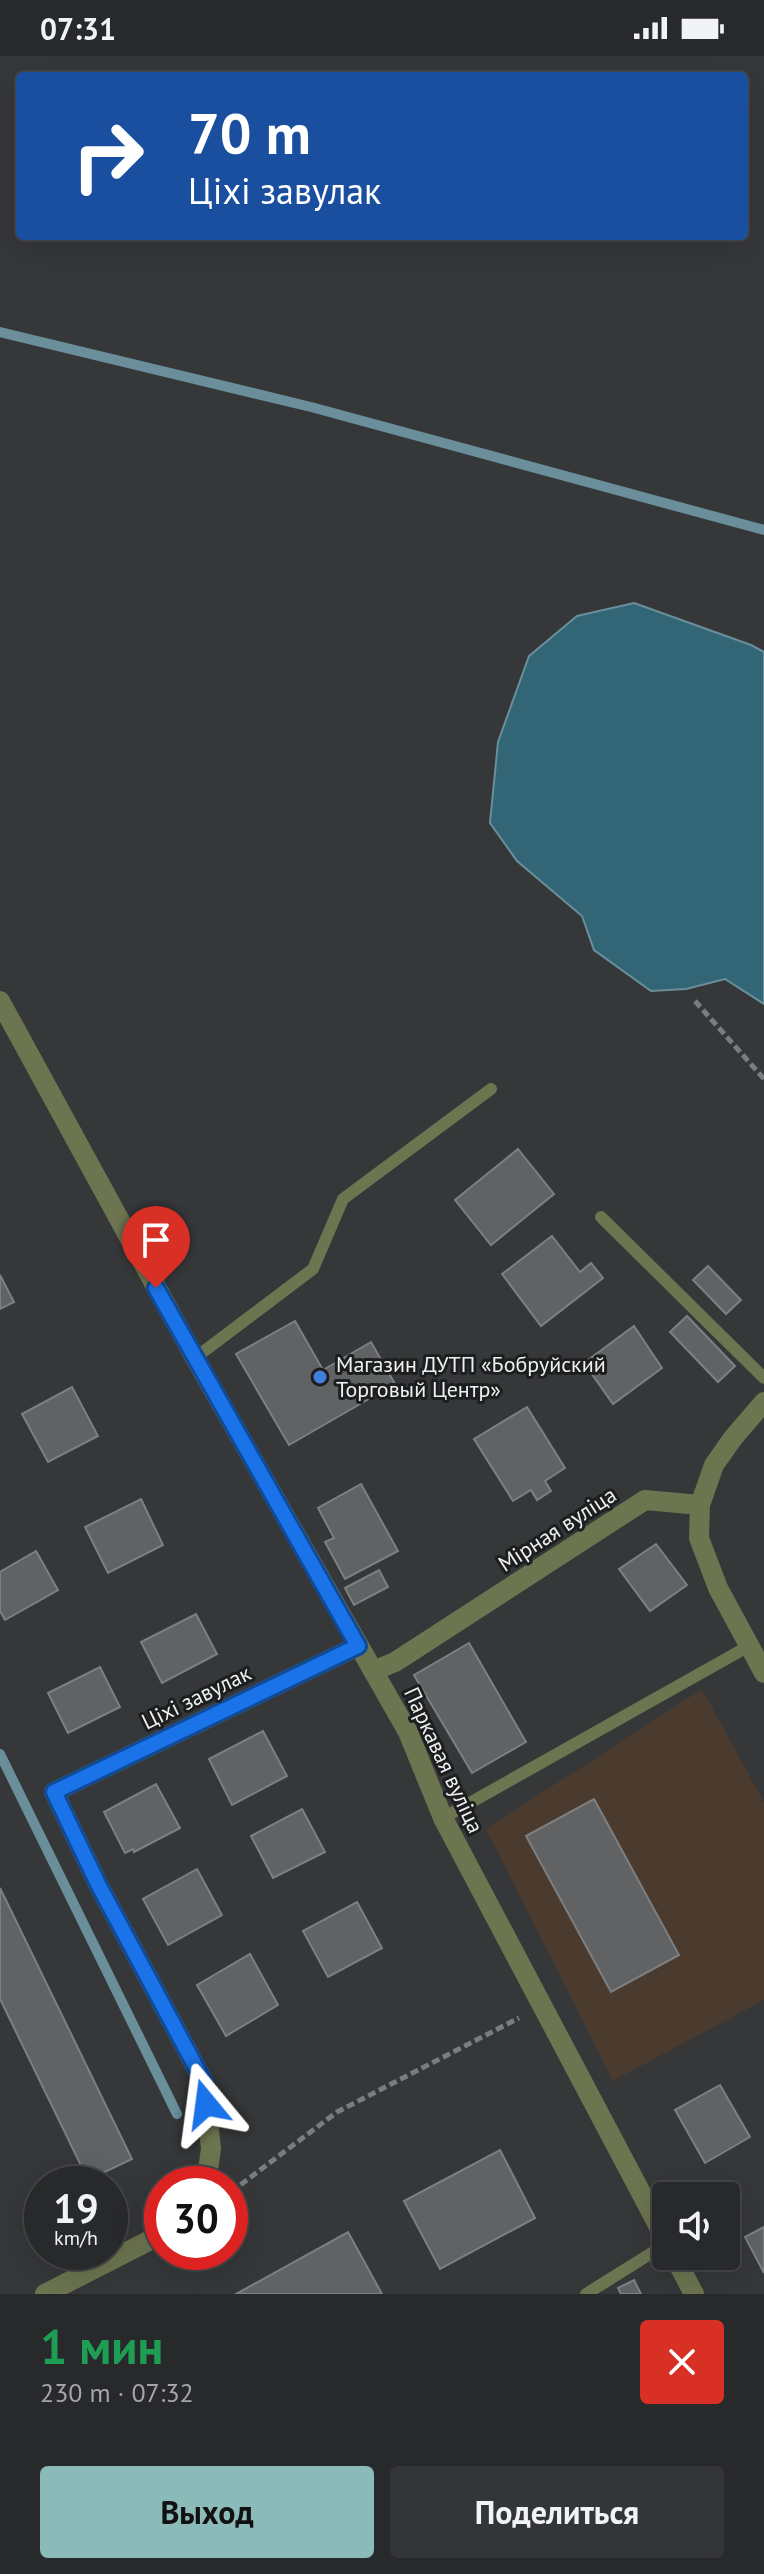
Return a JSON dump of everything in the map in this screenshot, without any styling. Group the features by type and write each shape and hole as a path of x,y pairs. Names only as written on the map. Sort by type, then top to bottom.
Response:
{"street":[{"name":"Паркавая вуліца","path":"0,1001 195,1358 408,1732 443,1818 652,2215"},
{"path":"764,1402 714,1465 700,1505 699,1538 718,1588 764,1673"},
{"name":"Мірная вуліца","path":"373,1671 395,1662 645,1500 700,1505"},
{"name":"Ціхі завулак","path":"209,2166 211,2149 204,2082 98,1884 54,1792 358,1646"},
{"path":"45,2294 144,2243"},
{"path":"681,2270 694,2294"}],"lane":[{"path":"195,1358 313,1269 343,1199 491,1089"},
{"path":"601,1217 764,1378"},
{"path":"443,1818 749,1646"},
{"path":"586,2294 652,2251"}],"path":[{"path":"695,1001 764,1079"},
{"path":"248,2179 337,2112 542,2006"}],"shaded area":[{"path":"702,1689 764,1802 764,2000 613,2081 486,1829"}],"water":[{"path":"634,603 764,652 764,1004 725,979 686,989 651,991 594,950 582,916 517,861 490,823 498,742 529,656 577,616"}],"building":[{"path":"518,1149 554,1194 491,1245 455,1200"},
{"path":"552,1236 580,1272 591,1263 603,1278 541,1326 502,1274"},
{"path":"708,1266 741,1300 726,1314 693,1280"},
{"path":"0,1275 14,1302 0,1309"},
{"path":"687,1316 735,1366 718,1382 670,1332"},
{"name":"Магазин ДУТП «Бобруйский Торговый Центр»","path":"295,1321 323,1370 371,1342 395,1384 289,1445 236,1354"},
{"path":"634,1326 662,1368 613,1404 584,1363"},
{"path":"72,1387 98,1436 48,1462 22,1414"},
{"path":"527,1407 565,1468 545,1481 551,1491 537,1500 531,1490 513,1501 474,1439"},
{"path":"361,1484 398,1551 345,1579 325,1542 334,1538 318,1508"},
{"path":"141,1499 163,1545 108,1573 85,1527"},
{"path":"656,1544 687,1585 650,1611 619,1569"},
{"path":"36,1551 58,1590 5,1620 0,1611 0,1572"},
{"path":"379,1570 388,1587 354,1605 345,1588"},
{"path":"196,1614 217,1654 162,1683 141,1642"},
{"path":"469,1643 526,1742 472,1773 414,1675"},
{"path":"100,1667 120,1707 68,1733 48,1693"},
{"path":"263,1731 287,1776 232,1805 209,1759"},
{"path":"156,1784 180,1828 134,1852 133,1849 125,1853 104,1812"},
{"path":"594,1799 679,1955 611,1992 526,1836"},
{"path":"302,1809 325,1852 273,1878 251,1836"},
{"path":"197,1869 222,1915 168,1945 143,1899"},
{"path":"0,1888 132,2159 117,2166 81,2166 0,1999"},
{"path":"357,1902 382,1948 328,1977 303,1931"},
{"path":"250,1954 278,2005 226,2036 197,1985"},
{"path":"720,2085 750,2137 705,2163 675,2110"},
{"path":"500,2150 535,2218 440,2269 404,2201"},
{"path":"764,2227 764,2273 745,2237"},
{"path":"348,2232 382,2294 236,2294"},
{"path":"634,2280 641,2294 621,2294 618,2288"}],"waterway":[{"path":"0,332 311,407 764,530"},
{"path":"0,1754 177,2114"}],"place":[{"name":"Магазин ДУТП «Бобруйский Торговый Центр»","path":"320,1377"}],"route":[{"path":"156,1288 358,1646 54,1792 98,1884 204,2082 206,2104"}]}
